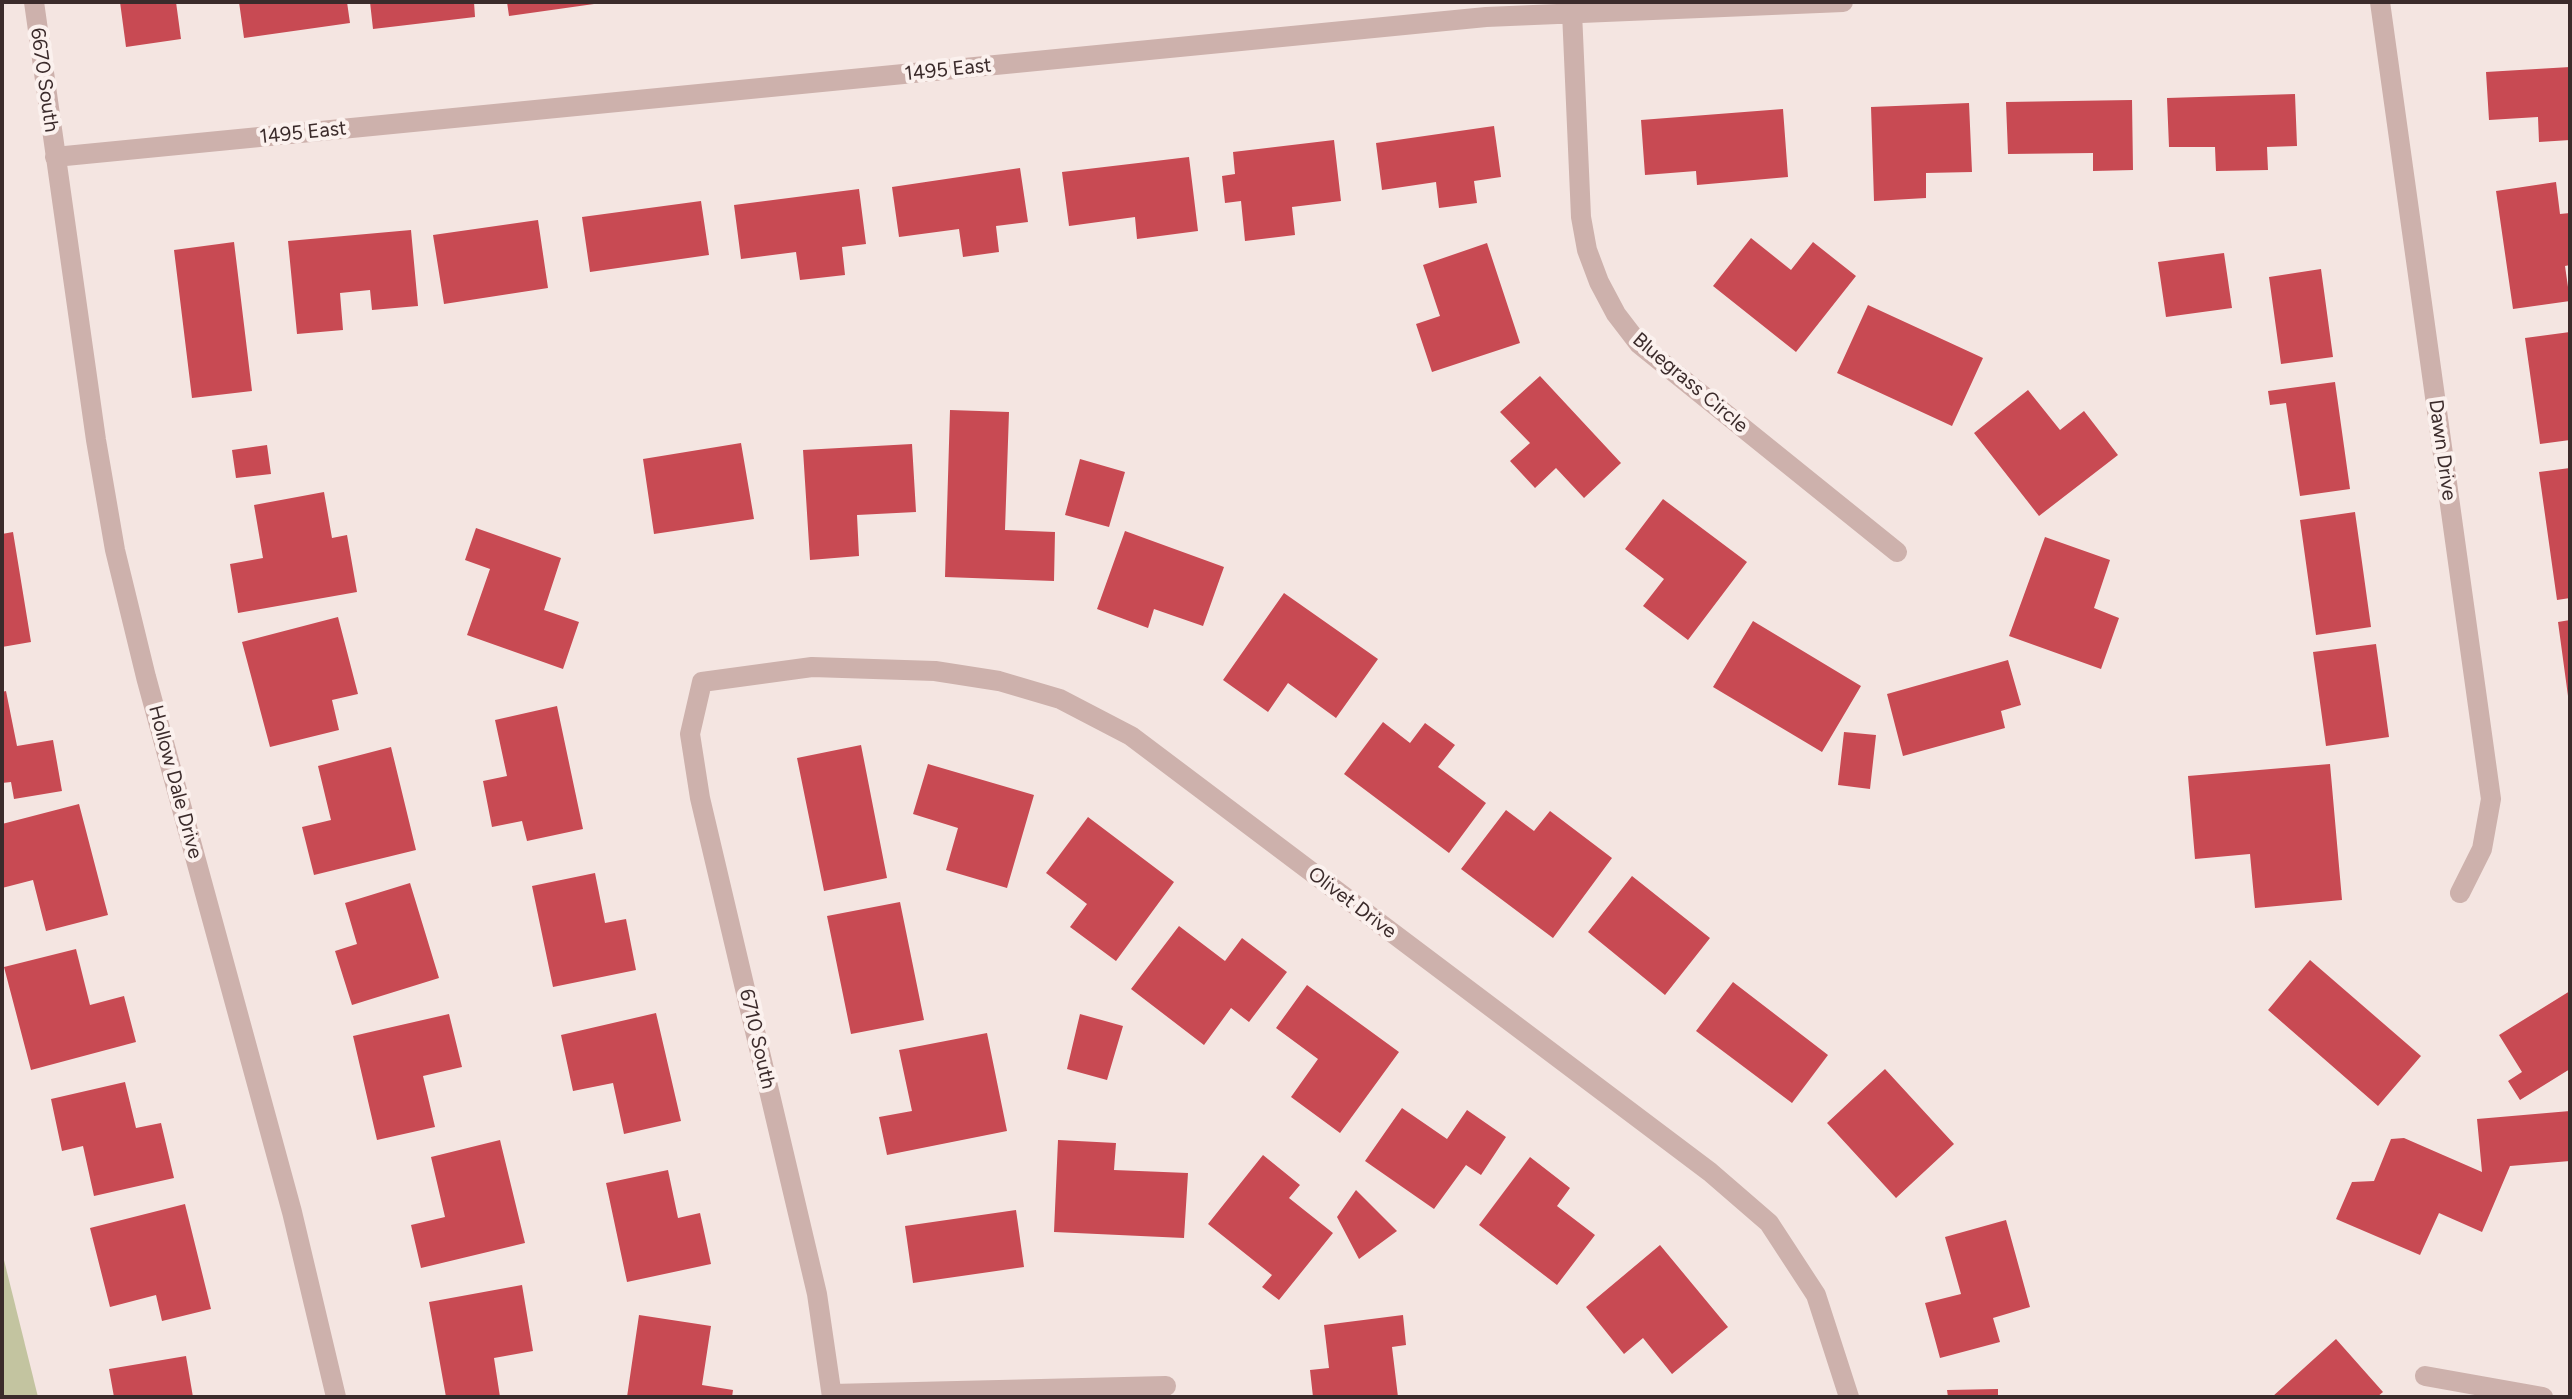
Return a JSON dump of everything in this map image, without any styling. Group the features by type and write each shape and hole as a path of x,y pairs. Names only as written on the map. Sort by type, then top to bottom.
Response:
{"street":[{"name":"6670 South","path":"34,2 55,157"},
{"name":"1495 East","path":"55,157 1486,17 1843,2"},
{"name":"Dawn Drive","path":"2380,2 2491,799 2482,849 2460,893"},
{"name":"Bluegrass Circle","path":"1572,12 1581,217 1587,250 1616,314 1639,344 1897,552"},
{"name":"Hollow Dale Drive","path":"55,157 115,550 146,677 292,1212 336,1397"},
{"name":"Olivet Drive","path":"702,682 812,667 935,671 999,681 1060,699 1131,736 1710,1172 1769,1223 1816,1295 1849,1397"},
{"name":"6710 South","path":"702,682 690,734 700,798 817,1294 832,1396"},
{"path":"2425,1376 2543,1397"},
{"path":"832,1396 1166,1386"}],"green space":[{"path":"2,1252 38,1397 2,1397"}],"building":[{"path":"120,2 176,2 181,39 126,47"},
{"path":"239,2 347,2 350,23 244,38"},
{"path":"370,2 474,2 475,17 373,29"},
{"path":"507,2 594,2 594,4 509,16"},
{"path":"2570,67 2570,140 2539,142 2538,117 2489,120 2486,72"},
{"path":"2295,94 2297,146 2267,147 2268,170 2216,171 2215,147 2169,147 2167,98"},
{"path":"2132,100 2133,170 2093,171 2093,153 2008,154 2006,102"},
{"path":"1969,103 1972,172 1926,173 1926,198 1874,201 1871,107"},
{"path":"1783,109 1788,177 1697,185 1696,171 1645,175 1641,120"},
{"path":"1494,126 1501,177 1474,181 1477,203 1439,208 1436,182 1382,190 1376,143"},
{"path":"1334,140 1341,201 1292,207 1295,235 1245,241 1241,201 1225,203 1222,176 1235,174 1233,152"},
{"path":"1189,157 1198,231 1137,239 1135,217 1069,226 1062,172"},
{"path":"1020,168 1028,222 996,226 999,252 963,257 959,229 899,237 892,187"},
{"path":"2556,182 2560,214 2570,213 2570,265 2565,266 2570,301 2513,309 2496,191"},
{"path":"859,189 866,244 842,247 845,275 800,280 796,252 741,259 734,205"},
{"path":"701,201 709,255 590,272 582,217"},
{"path":"538,220 548,288 444,304 433,235"},
{"path":"411,230 418,306 372,310 370,290 340,293 343,330 297,334 288,241"},
{"path":"1751,238 1791,270 1813,242 1856,276 1796,352 1713,286"},
{"path":"234,242 252,391 192,398 174,250"},
{"path":"1487,243 1520,343 1432,372 1416,324 1440,316 1423,265"},
{"path":"2224,253 2232,308 2166,317 2158,262"},
{"path":"2321,269 2333,357 2281,364 2269,277"},
{"path":"1868,305 1983,358 1952,426 1837,373"},
{"path":"2570,332 2570,440 2540,444 2525,338"},
{"path":"1540,376 1621,463 1584,498 1556,468 1535,488 1510,461 1530,443 1500,412"},
{"path":"2335,382 2350,489 2300,496 2286,403 2270,405 2268,391"},
{"path":"2028,390 2060,430 2084,411 2118,455 2039,516 1974,433"},
{"path":"950,410 1009,412 1005,530 1055,532 1054,581 945,577"},
{"path":"741,443 754,519 654,534 643,459"},
{"path":"912,444 916,512 857,515 859,556 810,560 803,450"},
{"path":"267,445 271,474 236,478 232,450"},
{"path":"1080,459 1125,472 1109,527 1065,515"},
{"path":"2570,468 2570,598 2557,600 2539,472"},
{"path":"324,492 332,538 347,535 357,592 238,613 230,564 263,558 254,505"},
{"path":"1663,499 1747,562 1688,640 1643,606 1664,579 1625,549"},
{"path":"2355,512 2371,627 2316,635 2300,520"},
{"path":"476,528 561,558 544,610 579,622 563,669 467,635 490,569 465,560"},
{"path":"1125,531 1224,567 1203,626 1154,609 1148,628 1097,609"},
{"path":"13,532 31,642 2,647 2,534"},
{"path":"2045,537 2110,560 2094,608 2119,618 2101,669 2009,636"},
{"path":"1284,593 1378,659 1336,718 1288,683 1268,712 1223,680"},
{"path":"338,617 358,694 332,700 339,730 270,747 242,642"},
{"path":"2570,620 2570,696 2568,696 2558,622"},
{"path":"1753,621 1861,686 1822,752 1713,687"},
{"path":"2376,644 2389,737 2326,746 2313,652"},
{"path":"2008,660 2021,705 2001,711 2005,728 1903,756 1887,694"},
{"path":"6,691 17,746 53,740 62,791 14,799 11,782 2,783 2,692"},
{"path":"557,706 583,829 527,841 522,821 492,827 483,781 507,776 495,720"},
{"path":"1383,722 1410,743 1425,723 1455,745 1438,767 1486,803 1449,853 1344,774"},
{"path":"1844,732 1876,735 1870,789 1838,785"},
{"path":"861,745 887,878 824,891 797,758"},
{"path":"391,747 416,850 314,875 302,827 331,820 318,766"},
{"path":"928,764 1034,795 1007,888 946,870 958,828 913,814"},
{"path":"2330,764 2342,900 2255,908 2250,854 2195,859 2188,776"},
{"path":"79,804 108,915 46,931 33,880 2,888 2,824"},
{"path":"1506,810 1534,831 1550,811 1612,858 1553,938 1461,869"},
{"path":"1088,817 1174,882 1116,961 1070,927 1087,904 1046,873"},
{"path":"595,873 605,923 626,919 636,970 553,987 532,886"},
{"path":"1632,876 1710,938 1665,995 1588,932"},
{"path":"410,883 439,978 352,1005 335,951 357,944 345,903"},
{"path":"900,902 924,1020 851,1034 827,916"},
{"path":"1179,926 1225,961 1242,938 1287,972 1249,1022 1231,1008 1204,1045 1131,989"},
{"path":"76,949 90,1005 124,996 136,1042 31,1070 4,967"},
{"path":"2310,960 2421,1056 2378,1106 2268,1010"},
{"path":"1733,982 1828,1055 1792,1103 1696,1031"},
{"path":"1307,985 1399,1052 1340,1133 1291,1097 1318,1059 1276,1028"},
{"path":"2570,991 2570,1069 2520,1100 2508,1081 2522,1072 2499,1035"},
{"path":"656,1013 681,1121 624,1134 613,1083 573,1091 561,1035"},
{"path":"449,1014 462,1067 423,1076 435,1127 377,1140 353,1036"},
{"path":"1080,1014 1123,1026 1107,1080 1067,1069"},
{"path":"987,1033 1007,1131 887,1155 879,1117 912,1111 899,1050"},
{"path":"1885,1069 1954,1144 1896,1198 1827,1123"},
{"path":"125,1082 136,1128 161,1123 174,1178 94,1196 83,1146 62,1151 51,1099"},
{"path":"1402,1108 1447,1139 1467,1110 1506,1137 1481,1175 1466,1165 1434,1209 1365,1161"},
{"path":"2570,1111 2570,1161 2510,1166 2482,1232 2439,1213 2420,1255 2336,1219 2352,1182 2374,1181 2391,1139 2404,1138 2482,1172 2477,1119"},
{"path":"500,1140 525,1243 421,1268 411,1225 445,1217 431,1157"},
{"path":"1058,1140 1116,1143 1114,1170 1188,1173 1184,1238 1054,1232"},
{"path":"1263,1155 1300,1185 1289,1198 1333,1233 1279,1300 1262,1287 1272,1275 1208,1224"},
{"path":"1530,1157 1570,1188 1557,1206 1595,1235 1557,1285 1479,1225"},
{"path":"668,1170 678,1218 700,1213 711,1264 627,1282 606,1183"},
{"path":"1356,1190 1397,1231 1359,1259 1337,1217"},
{"path":"185,1204 211,1309 162,1321 156,1295 110,1307 90,1228"},
{"path":"1016,1210 1024,1267 913,1283 905,1226"},
{"path":"2006,1220 2030,1307 1993,1318 2000,1342 1940,1358 1925,1303 1961,1294 1945,1237"},
{"path":"1660,1245 1728,1327 1672,1374 1643,1338 1624,1354 1586,1307"},
{"path":"522,1285 533,1351 494,1358 500,1397 446,1397 429,1302"},
{"path":"639,1315 711,1326 702,1385 733,1390 732,1397 627,1397"},
{"path":"1403,1315 1406,1345 1392,1347 1398,1397 1313,1397 1310,1370 1329,1368 1324,1325"},
{"path":"2336,1339 2383,1392 2377,1397 2272,1397"},
{"path":"186,1356 193,1397 114,1397 109,1369"},
{"path":"1998,1389 1998,1397 1948,1397 1947,1390"}]}
